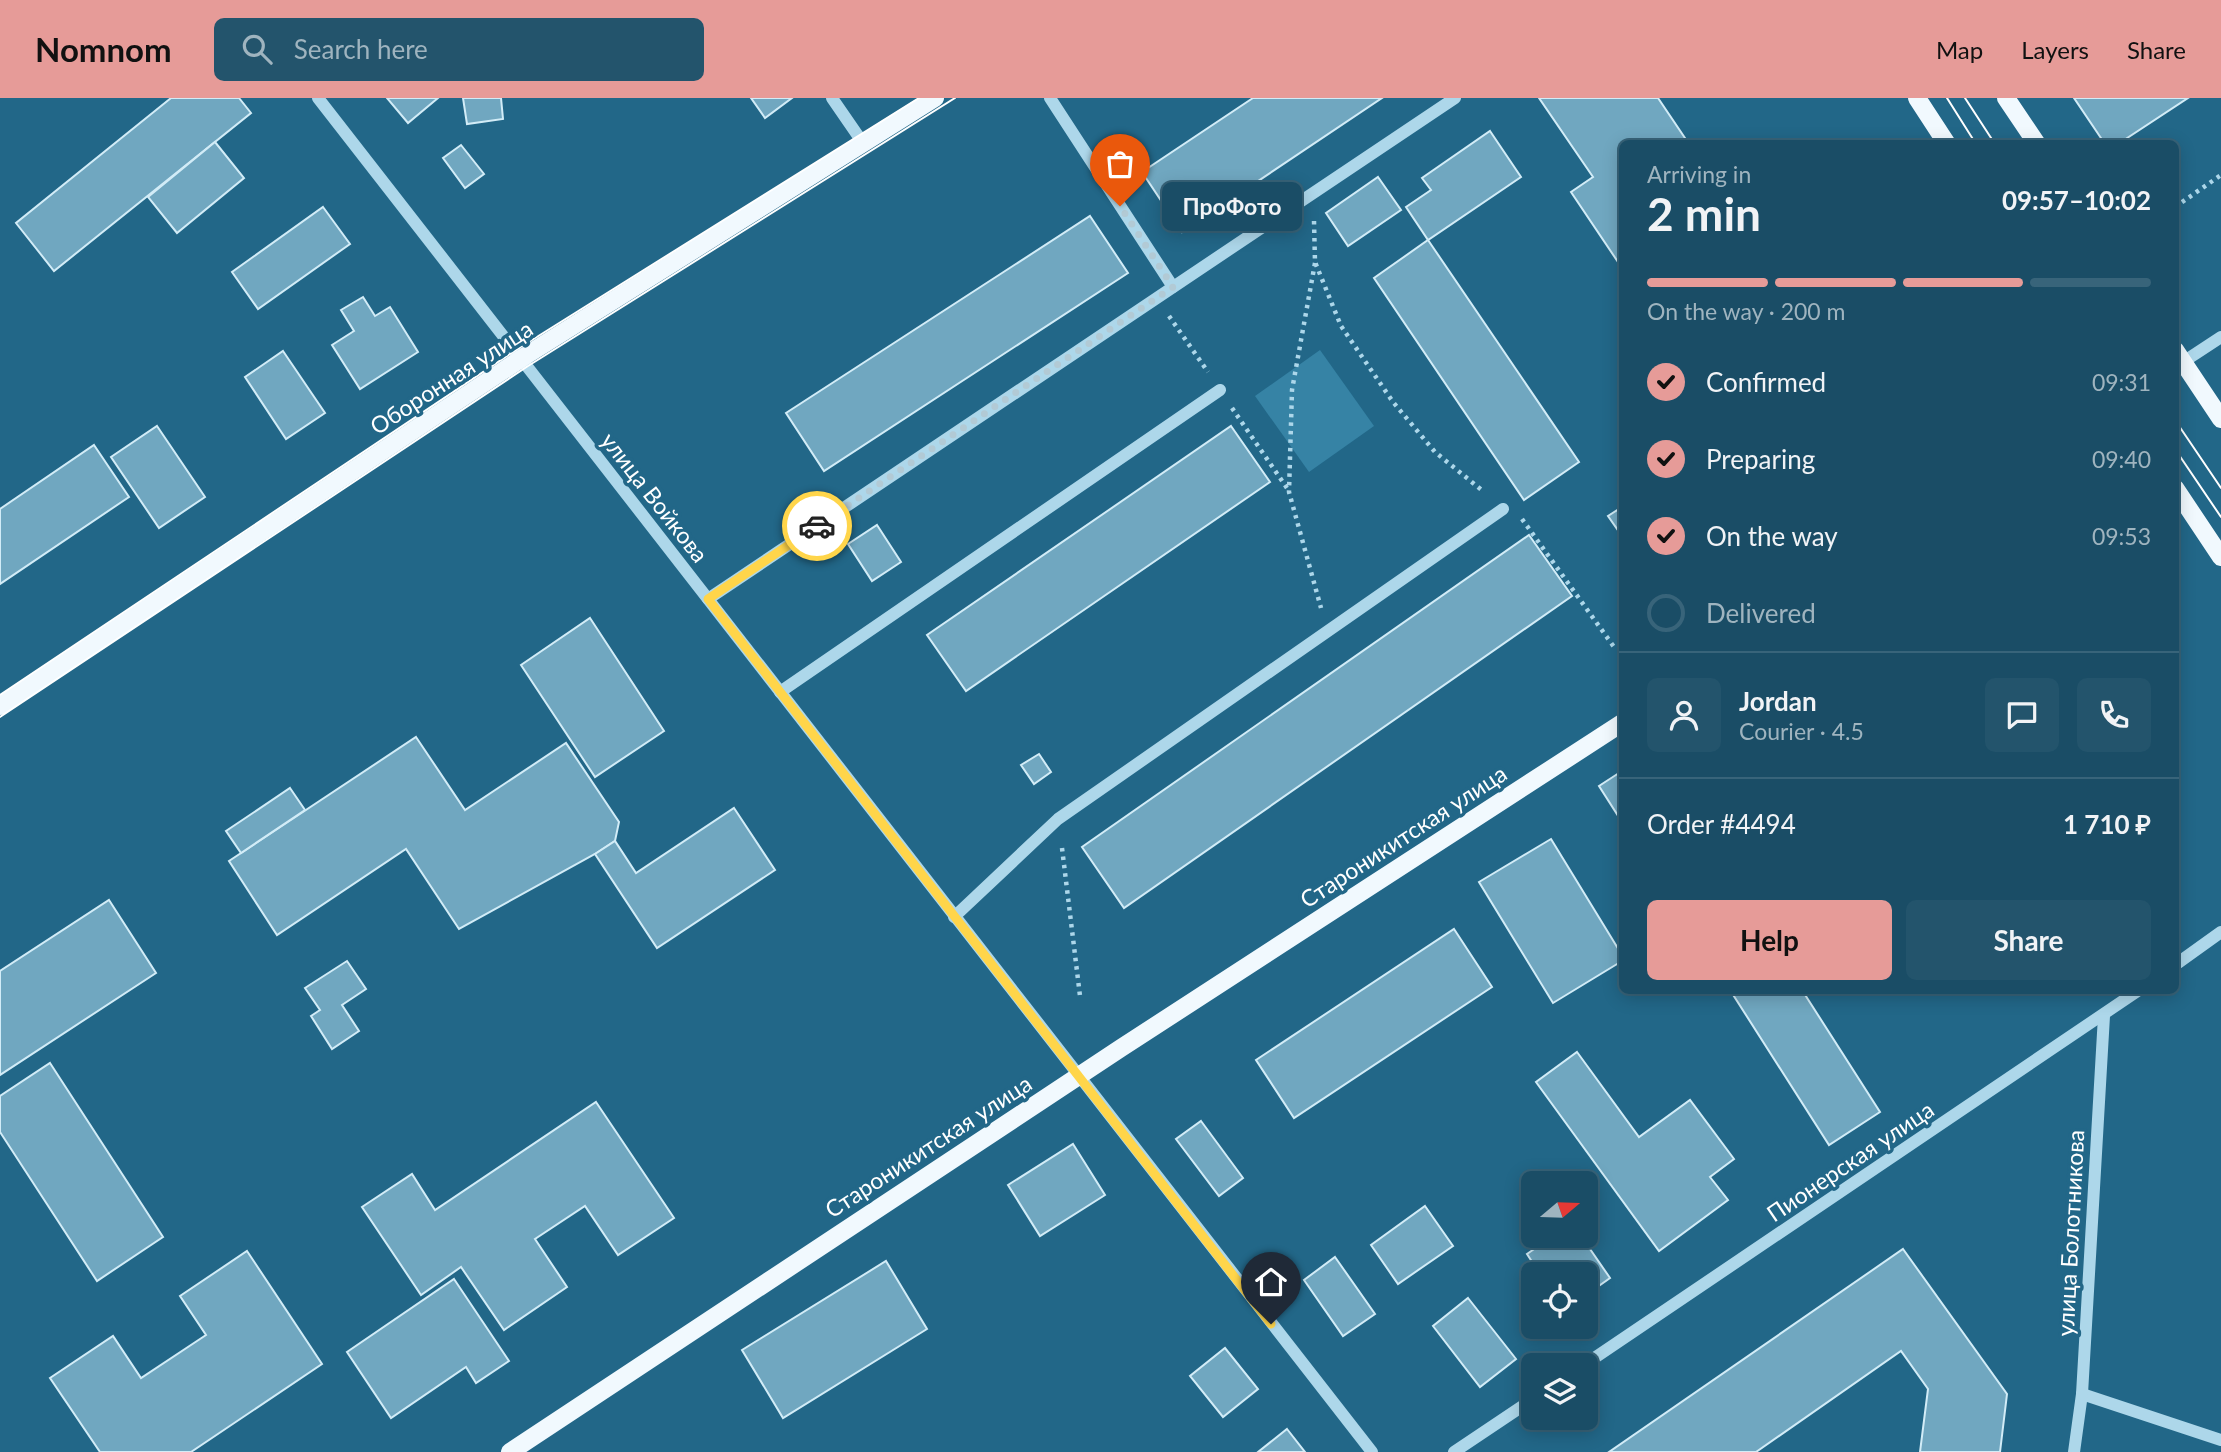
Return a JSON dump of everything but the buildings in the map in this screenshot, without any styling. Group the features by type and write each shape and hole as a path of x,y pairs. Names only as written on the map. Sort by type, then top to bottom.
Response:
{"main road":[{"name":"Оборонная улица","path":"0,706 522,358 935,98"},
{"path":"1917,98 1944,140"},
{"path":"2007,98 2034,140"},
{"path":"2179,360 2221,419"},
{"path":"2179,494 2221,557"},
{"name":"Староникитская улица","path":"510,1452 1078,1077 1619,725"}],"street":[{"name":"улица Войкова","path":"318,98 1372,1452"},
{"path":"832,98 863,143"},
{"path":"1050,98 1173,287"},
{"path":"708,599 1455,98"},
{"path":"2179,358 2221,337"},
{"path":"780,692 1220,390"},
{"path":"954,918 1058,819 1503,509"},
{"path":"2179,962 2221,932"},
{"name":"Пионерская улица","path":"1598,1356 2134,994"},
{"name":"улица Болотникова","path":"2074,1452 2082,1394 2104,1016"},
{"path":"2082,1394 2221,1440"},
{"path":"1454,1452 1521,1407"}],"path":[{"path":"2179,204 2221,175"},
{"path":"1315,217 1315,262 1292,390 1289,492 1327,632"},
{"path":"1315,262 1341,326 1393,402 1435,452 1503,509 1524,520 1614,647"},
{"path":"1058,819 1080,996"}],"shaded area":[{"path":"1320,350 1374,426 1309,472 1255,396"}],"tram line":[{"path":"0,695 516,350 919,98"},
{"path":"0,717 528,366 955,98"},
{"path":"1947,98 1973,140"},
{"path":"1965,98 1992,140"},
{"path":"2179,426 2221,488"},
{"path":"2179,455 2221,517"}],"way so far":[{"path":"817,526 1173,287 1120,206"}],"place":[{"name":"ПроФото","path":"1120,206"}],"route":[{"path":"817,526 708,599 1271,1324"}]}
